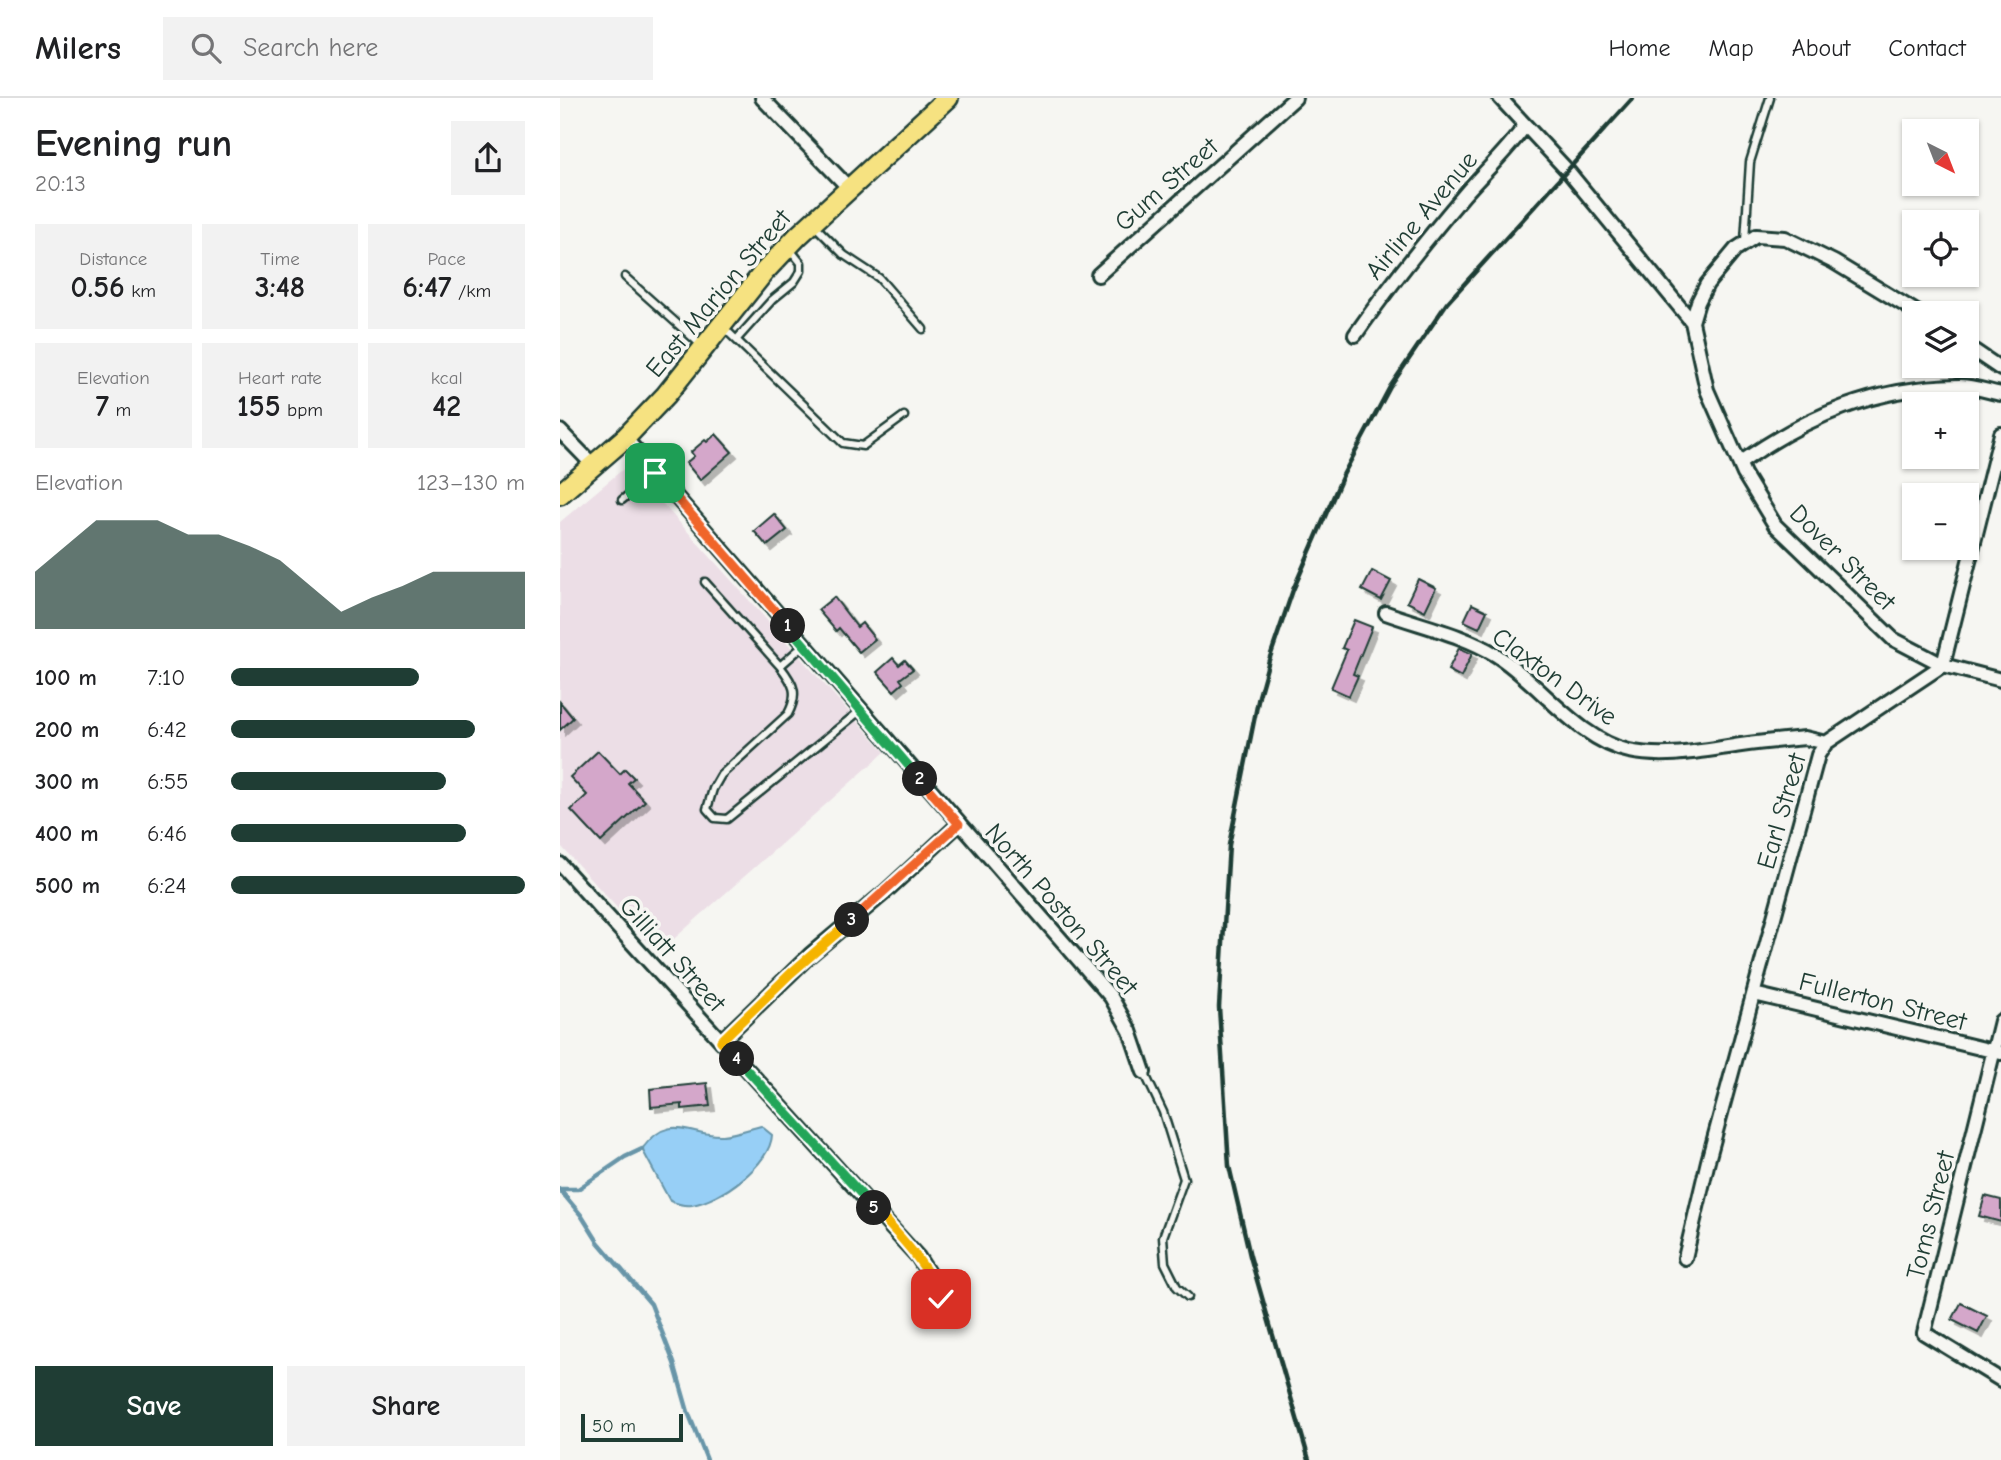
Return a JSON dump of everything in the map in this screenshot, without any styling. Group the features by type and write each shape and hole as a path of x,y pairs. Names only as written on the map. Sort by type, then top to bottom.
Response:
{"main road":[{"name":"East Marion Street","path":"560,494 625,438 666,395 764,272 811,223 948,98"}],"street":[{"path":"762,98 849,188"},
{"name":"Gum Street","path":"1098,275 1295,98"},
{"name":"Dover Street","path":"1500,98 1524,127 1567,170 1692,322 1707,390 1740,463 1776,525 1893,639 1942,665 2001,680"},
{"name":"Airline Avenue","path":"1355,335 1438,225 1486,169 1514,142 1524,127"},
{"path":"1692,322 1707,284 1736,248 1756,236 1785,238 1834,262 1902,303"},
{"path":"1979,354 2001,369"},
{"path":"1740,463 1775,439 1821,415 1869,397 1960,386 2001,394"},
{"path":"560,431 594,466"},
{"path":"1942,665 2001,434"},
{"name":"North Poston Street","path":"625,438 1111,998 1127,1024 1144,1072"},
{"name":"Claxton Drive","path":"1386,613 1455,637 1493,654 1531,681 1576,722 1602,740 1626,751 1671,754 1805,738 1826,743"},
{"name":"Earl Street","path":"1685,1258 1708,1161 1818,755 1826,743 1942,665"},
{"path":"721,1041 791,973 959,824"},
{"name":"Gilliatt Street","path":"560,864 918,1257 941,1299"},
{"name":"Fullerton Street","path":"1754,994 1998,1052"},
{"name":"Toms Street","path":"2001,1021 1998,1052 1924,1333 2001,1380"}],"lane":[{"path":"1745,243 1750,162 1770,98"},
{"path":"811,223 845,255 879,278 923,329"},
{"path":"737,339 772,300 794,282 801,271 801,263 788,247"},
{"path":"625,277 705,349"},
{"path":"722,325 843,443 863,446 904,416"},
{"path":"622,500 655,473"},
{"path":"705,582 780,666 794,688 794,702 788,714 721,775 707,809 715,818 727,819 861,710"},
{"path":"780,666 804,645"},
{"path":"1144,1072 1163,1112 1184,1179 1163,1237 1165,1263 1177,1287 1188,1297"}],"shaded area":[{"path":"628,465 885,752 658,953 560,845 560,522"}],"water":[{"path":"761,1126 772,1135 763,1158 754,1169 729,1189 692,1205 670,1201 642,1149 652,1137 672,1128 723,1135"}],"building":[{"path":"716,434 732,452 700,480 686,463 694,456 691,452"},
{"path":"774,514 787,530 767,546 754,531"},
{"path":"1372,571 1391,581 1381,600 1362,590"},
{"path":"1418,579 1436,588 1425,611 1407,602"},
{"path":"834,597 857,627 862,623 875,639 859,652 839,628 836,631 818,610"},
{"path":"1472,604 1487,611 1479,628 1464,621"},
{"path":"1354,620 1372,627 1353,674 1358,676 1349,696 1331,688 1347,650 1342,648"},
{"path":"1459,648 1472,654 1461,677 1448,670"},
{"path":"893,658 899,665 905,660 913,669 900,679 903,683 894,691 877,672"},
{"path":"560,702 573,718 560,730"},
{"path":"598,751 620,774 625,769 634,778 628,783 645,801 601,842 571,810 587,795 570,777"},
{"path":"707,1083 710,1106 682,1109 682,1104 651,1107 650,1089"},
{"path":"1985,1196 2001,1200 2001,1222 1979,1216"},
{"path":"1961,1303 1987,1316 1978,1333 1952,1320"}],"waterway":[{"path":"560,1189 578,1189 625,1157 642,1149"},
{"path":"560,1190 581,1215 598,1242 651,1304 707,1460"}],"railway":[{"path":"1309,1460 1250,1256 1229,1166 1219,1007 1229,845 1259,696 1293,590 1343,475 1390,387 1447,303 1633,98"}],"route":[{"path":"655,473 959,824 884,893 810,955 721,1041 918,1257 941,1299"}]}
